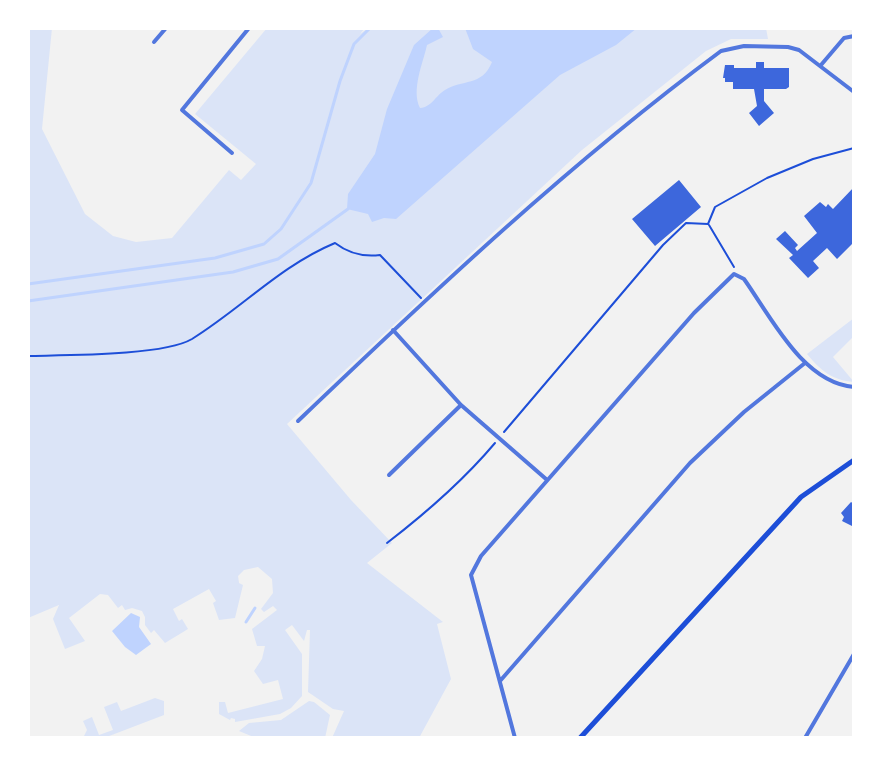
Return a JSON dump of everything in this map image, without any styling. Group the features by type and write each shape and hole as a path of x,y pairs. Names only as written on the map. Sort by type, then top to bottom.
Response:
{"main road":[{"path":"580,738 801,497 854,460"}],"street":[{"path":"154,42 166,28"},
{"path":"232,153 182,110 249,28"},
{"path":"821,65 844,38 854,36"},
{"path":"298,421 393,330 577,166 721,51 744,46 799,50 854,92"},
{"path":"515,738 471,575 481,556 546,479 694,313 734,274 744,279 805,363 831,383 854,387"},
{"path":"393,330 461,405 546,479"},
{"path":"500,682 690,463 744,412 805,363"},
{"path":"389,475 461,405"},
{"path":"805,738 854,654"}],"path":[{"path":"708,224 715,207 767,178 813,159 854,148"},
{"path":"387,543 426,513 464,477 663,245 686,223 708,224"},
{"path":"708,224 734,263 734,274"},
{"path":"28,356 137,351 190,340 272,278 335,243 356,254 380,255 424,302"}],"shaded area":[{"path":"28,28 52,28 42,129 85,214 113,236 136,242 172,238 229,170 241,180 256,164 195,114 267,28 365,28 360,34 368,28 766,28 768,39 731,39 706,51 582,150 287,424 392,543 367,563 443,622 437,624 451,679 419,738 332,738 344,711 333,709 308,692 310,630 307,630 304,641 292,625 285,630 302,654 302,696 280,714 235,722 235,719 230,720 219,714 219,702 225,702 228,713 283,699 278,680 263,684 254,671 262,659 265,646 257,646 252,629 277,610 273,606 264,612 261,609 273,593 272,579 258,567 244,570 238,576 239,583 243,585 235,618 219,620 213,603 216,601 209,589 173,609 188,629 165,643 145,625 142,611 132,608 125,610 122,605 118,608 108,595 100,594 69,618 85,641 65,649 53,619 59,605 28,618"},
{"path":"854,318 854,336 833,357 854,382 828,374 807,354"},
{"path":"155,698 164,701 164,715 104,738 83,738 87,730 83,721 92,717 99,735 113,730 104,707 117,702 121,711"},
{"path":"309,701 330,715 325,738 256,738 239,731 249,723 281,720"}],"water":[{"path":"433,28 438,28 443,37 427,45 417,85 420,108 428,106 445,90 477,79 488,70 492,62 473,49 465,28 637,28 616,45 560,75 396,219 384,218 372,222 368,214 347,209 348,194 375,154 387,109 414,45"},
{"path":"131,613 140,617 139,627 151,644 136,655 112,631"}],"building":[{"path":"756,62 764,62 764,68 789,68 789,87 764,89 764,101 774,113 759,126 749,113 757,106 754,89 733,89 733,82 725,82 723,78 725,65 756,68"},
{"path":"679,180 701,207 655,246 632,219"},
{"path":"854,187 854,246 852,244 837,259 827,248 813,261 819,268 808,278 789,258 793,255 776,239 785,231 798,245 795,248 797,251 817,233 804,216 820,202 833,209"},
{"path":"851,502 854,504 854,527 842,521 844,517 841,513"}],"waterway":[{"path":"28,284 215,258 264,244 281,229 311,183 340,81 354,44 370,28"},
{"path":"28,301 233,272 278,259 348,209"},
{"path":"246,622 255,608"}]}
